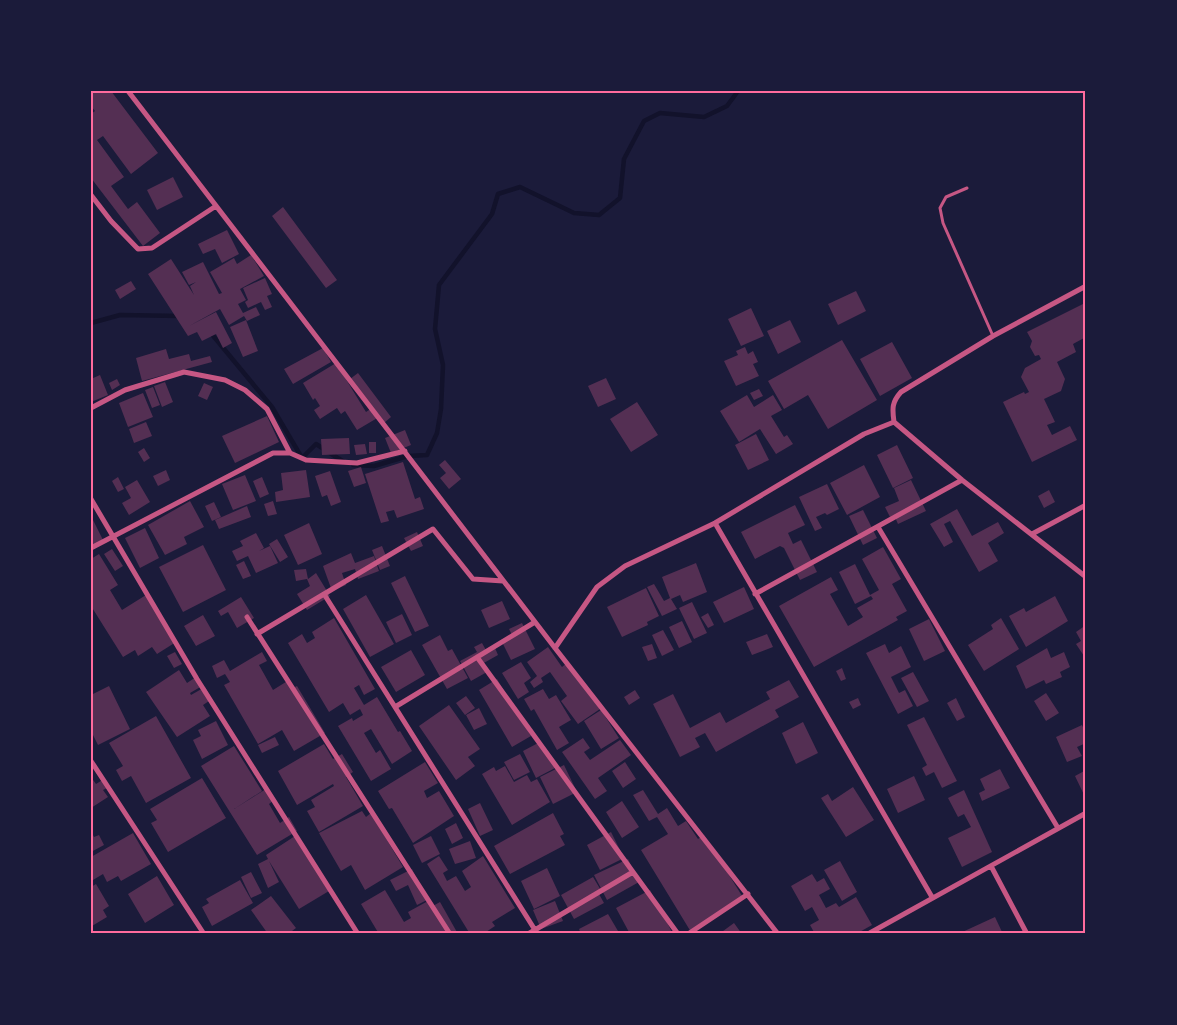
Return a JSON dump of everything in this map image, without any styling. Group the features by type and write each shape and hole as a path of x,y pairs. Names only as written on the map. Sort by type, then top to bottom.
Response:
{"street":[{"path":"128,91 503,581 778,934"},
{"path":"91,195 111,221 138,249 152,248 216,206"},
{"path":"1086,286 993,336 901,392 894,400 892,407 894,422 962,480 1086,577"},
{"path":"91,408 125,390 184,372 225,380 245,390 267,409 290,453"},
{"path":"555,648 597,587 625,566 715,523 864,434 894,422"},
{"path":"91,548 112,535 273,452 290,453 306,460 357,463 405,451"},
{"path":"755,594 962,480"},
{"path":"91,499 197,679 358,934"},
{"path":"1032,534 1086,505"},
{"path":"715,523 932,897"},
{"path":"878,527 1058,828"},
{"path":"257,634 432,529 473,579 503,581"},
{"path":"324,594 535,930"},
{"path":"246,617 450,934"},
{"path":"395,707 535,622"},
{"path":"477,657 678,934"},
{"path":"91,761 204,934"},
{"path":"868,934 1086,813"},
{"path":"991,866 1027,934"},
{"path":"528,934 633,872"},
{"path":"688,934 748,894"}],"lane":[{"path":"967,188 946,197 940,208 943,223 993,336"}],"building":[{"path":"91,91 111,91 158,153 131,174 103,136 97,140 124,177 111,186 128,209 137,202 160,233 143,246 91,178 91,114 95,111 91,106"},
{"path":"173,177 183,197 157,210 147,190"},
{"path":"283,207 337,280 326,288 272,216"},
{"path":"227,230 239,254 222,263 215,249 203,254 198,244"},
{"path":"251,255 264,276 240,289 246,300 238,304 243,313 256,307 260,315 247,321 244,316 229,325 220,309 189,326 216,312 232,343 223,348 216,334 202,341 197,332 188,336 148,274 171,259 194,295 190,286 196,282 189,285 182,272 203,262 219,294 222,293 210,272 234,258 237,264"},
{"path":"265,278 272,294 267,296 272,307 265,310 261,302 248,308 245,302 248,300 243,288"},
{"path":"131,281 136,289 120,299 115,290"},
{"path":"856,291 866,311 838,325 828,304"},
{"path":"1085,303 1086,341 1084,338 1073,344 1076,352 1057,362 1065,379 1061,391 1044,399 1055,422 1047,425 1052,435 1070,426 1077,440 1032,462 1003,402 1024,392 1025,394 1029,392 1021,377 1025,368 1041,359 1039,355 1035,356 1030,347 1032,341 1027,332"},
{"path":"751,308 764,336 741,346 728,319"},
{"path":"246,320 258,351 243,357 230,327"},
{"path":"790,320 801,342 778,354 767,331"},
{"path":"842,340 877,400 828,429 808,395 784,409 768,381"},
{"path":"892,342 912,378 880,396 860,359"},
{"path":"745,347 748,354 753,351 758,362 753,364 759,376 736,386 724,361 738,355 736,351"},
{"path":"323,348 331,362 293,384 284,369"},
{"path":"166,349 169,359 189,354 191,361 210,356 212,362 142,381 136,358"},
{"path":"336,363 366,412 372,408 350,379 358,373 391,417 384,423 379,417 357,430 345,411 341,414 337,408 320,419 314,410 320,406 315,398 313,400 303,383"},
{"path":"100,375 108,395 91,402 91,379"},
{"path":"606,378 616,399 598,407 588,386"},
{"path":"117,379 120,385 112,390 109,383"},
{"path":"165,382 173,402 162,407 154,386"},
{"path":"204,383 213,387 207,400 198,396"},
{"path":"153,387 160,405 152,408 145,390"},
{"path":"759,389 763,396 754,400 750,393"},
{"path":"143,393 153,417 128,427 119,403"},
{"path":"747,395 754,407 773,395 782,410 771,416 784,437 787,435 793,444 776,454 760,429 739,442 720,411"},
{"path":"637,402 658,435 631,452 610,419"},
{"path":"267,416 279,442 235,463 222,436"},
{"path":"146,422 152,436 134,443 129,429"},
{"path":"405,430 411,445 391,453 385,438"},
{"path":"756,434 769,460 748,470 735,445"},
{"path":"349,438 350,454 322,455 321,439"},
{"path":"369,442 376,442 376,453 369,453"},
{"path":"365,444 367,454 356,455 354,445"},
{"path":"897,445 913,478 893,488 877,455"},
{"path":"144,448 150,458 144,462 138,452"},
{"path":"445,460 461,479 449,489 440,478 446,473 439,465"},
{"path":"403,462 415,499 420,497 424,509 397,518 394,510 386,512 389,521 381,523 365,474"},
{"path":"864,465 880,497 847,515 830,483"},
{"path":"361,467 366,483 354,487 348,471"},
{"path":"166,470 170,480 158,486 153,476"},
{"path":"306,470 310,497 276,502 275,492 283,490 281,473"},
{"path":"330,471 341,502 331,506 327,495 322,497 315,476"},
{"path":"245,475 256,501 233,510 222,484"},
{"path":"118,477 124,489 118,492 112,481"},
{"path":"262,477 269,494 260,498 253,481"},
{"path":"137,480 150,502 129,515 122,503 131,498 125,487"},
{"path":"911,480 926,511 898,524 894,515 890,517 885,507 899,501 894,488"},
{"path":"827,484 839,509 827,515 825,513 816,517 822,528 815,531 799,497"},
{"path":"1049,490 1055,502 1044,508 1038,496"},
{"path":"190,501 204,527 184,537 187,544 165,555 148,525"},
{"path":"273,501 277,514 268,516 264,504"},
{"path":"214,502 221,517 212,521 205,506"},
{"path":"795,505 805,525 788,533 793,544 801,540 817,572 800,580 784,548 780,546 755,559 741,532"},
{"path":"247,506 251,517 219,529 215,520"},
{"path":"957,509 972,536 998,522 1004,533 988,543 998,561 979,572 950,521 944,524 953,542 944,547 930,524"},
{"path":"863,510 877,538 863,545 849,516"},
{"path":"91,516 103,540 91,546"},
{"path":"309,523 322,554 298,565 284,535"},
{"path":"145,528 159,558 140,568 125,538"},
{"path":"417,532 423,546 411,551 404,538"},
{"path":"256,533 264,548 259,551 270,546 278,563 256,573 248,556 237,561 232,551 243,546 240,541"},
{"path":"277,539 288,557 280,562 269,544"},
{"path":"203,545 226,590 183,612 159,567"},
{"path":"382,546 390,566 380,570 372,550"},
{"path":"883,547 901,579 892,584 907,611 896,617 898,620 814,667 779,606 831,577 838,590 830,594 848,626 863,617 857,608 873,599 871,596 855,604 839,572 855,564 870,595 879,590 862,559"},
{"path":"112,549 123,566 115,571 104,554"},
{"path":"351,553 355,563 374,556 379,571 358,579 355,569 342,573 346,585 332,591 323,566"},
{"path":"99,554 118,585 110,590 122,610 146,595 176,642 157,654 152,647 138,656 135,650 123,657 91,606 91,559"},
{"path":"244,561 251,576 243,579 236,565"},
{"path":"696,563 707,592 683,602 680,595 671,599 677,609 662,616 647,587 654,584 664,601 670,598 662,577"},
{"path":"306,569 308,579 316,573 330,596 307,610 297,594 310,586 307,579 296,581 294,570"},
{"path":"405,576 429,626 415,632 391,583"},
{"path":"744,587 754,609 724,623 713,602"},
{"path":"646,588 659,616 647,622 648,625 622,637 607,607"},
{"path":"366,595 394,644 370,657 343,609"},
{"path":"1055,596 1068,621 1026,647 1009,616 1024,608 1026,612"},
{"path":"241,597 254,618 237,628 228,612 221,616 218,611"},
{"path":"502,601 510,619 489,628 481,610"},
{"path":"692,602 707,633 694,639 679,608"},
{"path":"708,613 714,625 708,628 701,617"},
{"path":"402,614 412,635 396,643 386,622"},
{"path":"203,615 215,636 196,646 184,626"},
{"path":"334,618 375,689 364,695 359,685 354,688 364,705 377,697 412,751 392,764 371,729 364,733 376,753 380,750 391,769 371,781 338,726 352,718 353,721 363,715 360,709 350,715 343,703 329,712 288,643 302,634 307,643 315,638 312,632"},
{"path":"1001,618 1019,649 984,671 968,645 993,629 991,625"},
{"path":"929,619 945,651 924,661 909,629"},
{"path":"682,621 692,642 679,648 669,627"},
{"path":"522,623 535,649 511,660 501,640 512,635 509,629"},
{"path":"1086,625 1086,659 1076,644 1081,641 1076,632"},
{"path":"663,630 674,650 662,656 652,635"},
{"path":"767,634 773,647 752,655 746,642"},
{"path":"440,635 448,651 452,649 468,678 447,689 422,645"},
{"path":"482,643 487,652 495,648 498,655 482,664 487,672 471,681 460,661 477,652 474,647"},
{"path":"652,644 657,658 648,661 642,647"},
{"path":"885,644 889,653 901,646 911,667 891,677 899,693 905,690 913,706 898,714 866,653"},
{"path":"548,647 562,667 567,663 600,709 578,724 561,701 567,696 550,672 541,678 543,682 534,688 530,682 537,676 527,662"},
{"path":"1047,648 1051,658 1064,652 1070,667 1060,672 1062,677 1046,684 1044,680 1026,689 1016,666"},
{"path":"411,650 425,675 396,692 381,667"},
{"path":"175,652 182,664 174,668 167,656"},
{"path":"262,652 267,661 259,665 273,690 289,680 293,688 297,686 325,733 294,751 282,730 258,744 224,685 230,682 225,674 217,678 212,666 224,660 230,671"},
{"path":"521,662 531,678 524,683 529,692 518,699 502,673"},
{"path":"842,668 846,679 841,681 836,671"},
{"path":"179,670 187,683 196,677 202,686 190,693 191,695 205,687 212,699 203,705 210,716 177,737 146,692"},
{"path":"913,672 929,701 917,707 901,678"},
{"path":"497,679 531,736 512,747 479,690"},
{"path":"789,680 799,697 775,710 779,717 716,752 705,733 695,738 700,747 680,757 653,704 673,694 690,728 720,712 726,723 770,699 766,692"},
{"path":"109,686 130,729 98,745 91,731 91,695"},
{"path":"543,689 549,699 556,695 571,720 559,727 569,743 557,750 534,709 531,711 524,699"},
{"path":"635,690 640,698 629,705 624,697"},
{"path":"1046,693 1059,713 1046,721 1034,701"},
{"path":"466,696 475,708 465,715 456,703"},
{"path":"858,698 861,705 853,709 849,702"},
{"path":"956,698 965,717 957,721 947,703"},
{"path":"449,705 480,749 468,757 475,766 456,780 419,726"},
{"path":"479,708 487,724 474,730 466,715"},
{"path":"601,710 619,738 601,749 584,721"},
{"path":"156,716 191,778 146,803 131,776 122,781 116,770 123,766 109,743"},
{"path":"924,717 957,781 942,788 934,772 926,776 922,768 927,765 907,725"},
{"path":"216,721 228,745 202,759 193,740 201,736 198,730"},
{"path":"803,722 818,753 796,764 782,733"},
{"path":"1082,725 1086,734 1086,743 1077,747 1082,756 1067,762 1056,737"},
{"path":"275,737 279,745 262,753 258,745"},
{"path":"583,738 590,748 584,752 590,760 620,740 631,755 598,778 607,791 595,799 562,752"},
{"path":"540,742 557,767 536,778 523,751"},
{"path":"324,744 333,759 342,754 353,772 346,777 363,806 319,832 307,811 315,807 311,800 334,786 333,784 297,805 278,771"},
{"path":"234,746 262,791 234,809 266,789 273,801 269,804 280,823 289,817 297,831 257,855 201,766"},
{"path":"520,754 530,772 514,780 504,762"},
{"path":"425,762 438,783 424,791 427,798 439,791 454,816 413,843 392,808 389,809 378,791"},
{"path":"625,762 636,779 623,788 612,771"},
{"path":"564,765 577,792 553,804 540,777"},
{"path":"505,766 514,782 527,775 531,782 537,779 550,802 512,825 482,774 494,767 496,771"},
{"path":"1000,769 1010,788 982,801 979,793 985,790 980,779"},
{"path":"1086,770 1086,799 1075,776"},
{"path":"914,776 925,800 898,813 887,789"},
{"path":"91,777 96,784 104,779 109,787 103,790 108,797 91,808"},
{"path":"202,778 226,818 168,852 151,823 157,820 150,809"},
{"path":"853,787 874,820 846,837 821,798 828,794 832,801"},
{"path":"643,790 658,814 667,808 678,826 686,821 698,839 704,835 744,899 691,932 641,850 668,834 657,817 649,821 633,795"},
{"path":"964,790 992,852 962,867 948,838 971,827 964,814 958,817 948,798"},
{"path":"622,801 639,827 622,838 606,812"},
{"path":"480,803 493,830 480,836 468,809"},
{"path":"362,811 366,817 371,813 403,867 365,890 351,865 341,871 319,833"},
{"path":"553,813 564,834 560,836 565,845 510,874 494,846"},
{"path":"456,823 463,838 452,844 445,829"},
{"path":"91,831 94,837 99,835 104,845 91,852"},
{"path":"611,832 624,858 600,870 587,845"},
{"path":"133,833 151,864 121,881 118,876 107,882 103,874 93,880 91,857"},
{"path":"295,836 329,891 299,909 269,861 279,882 268,888 258,864 268,859 266,855"},
{"path":"431,836 440,854 422,863 413,845"},
{"path":"470,841 476,858 455,864 449,849"},
{"path":"439,856 448,870 443,873 447,881 456,876 465,891 471,887 462,871 483,856 515,908 492,922 495,926 483,934 470,934 427,864"},
{"path":"628,859 639,882 607,900 594,875"},
{"path":"840,861 857,892 842,901 824,870"},
{"path":"547,868 560,896 534,909 521,881"},
{"path":"412,869 427,900 417,905 408,885 396,891 390,880"},
{"path":"251,872 262,893 251,898 241,877"},
{"path":"812,874 817,882 824,878 830,889 819,895 826,908 836,903 839,907 856,897 872,925 856,934 815,934 810,925 819,920 812,907 805,911 791,886"},
{"path":"157,876 174,905 145,923 128,894"},
{"path":"593,877 602,892 599,894 604,903 574,919 561,895"},
{"path":"240,880 253,903 212,926 202,907 209,903 206,899"},
{"path":"96,884 109,906 103,910 107,917 92,926 91,887"},
{"path":"385,890 404,922 411,918 408,912 428,901 431,907 440,902 458,934 379,934 361,904"},
{"path":"650,890 673,934 630,934 616,908"},
{"path":"271,896 296,928 288,934 268,934 251,910"},
{"path":"555,901 563,921 541,929 533,910"},
{"path":"608,914 618,931 613,934 581,934 579,929"},
{"path":"995,917 1003,934 958,934"},
{"path":"734,923 742,934 719,934"}],"waterway":[{"path":"353,465 374,466 408,456 427,455 437,433 441,409 443,365 435,329 439,285 492,214 498,194 520,187 574,213 599,215 620,198 624,159 644,121 660,113 704,117 727,106 738,91"},
{"path":"91,323 120,315 181,316"},
{"path":"210,332 272,407 302,458 316,444 344,462"}]}
